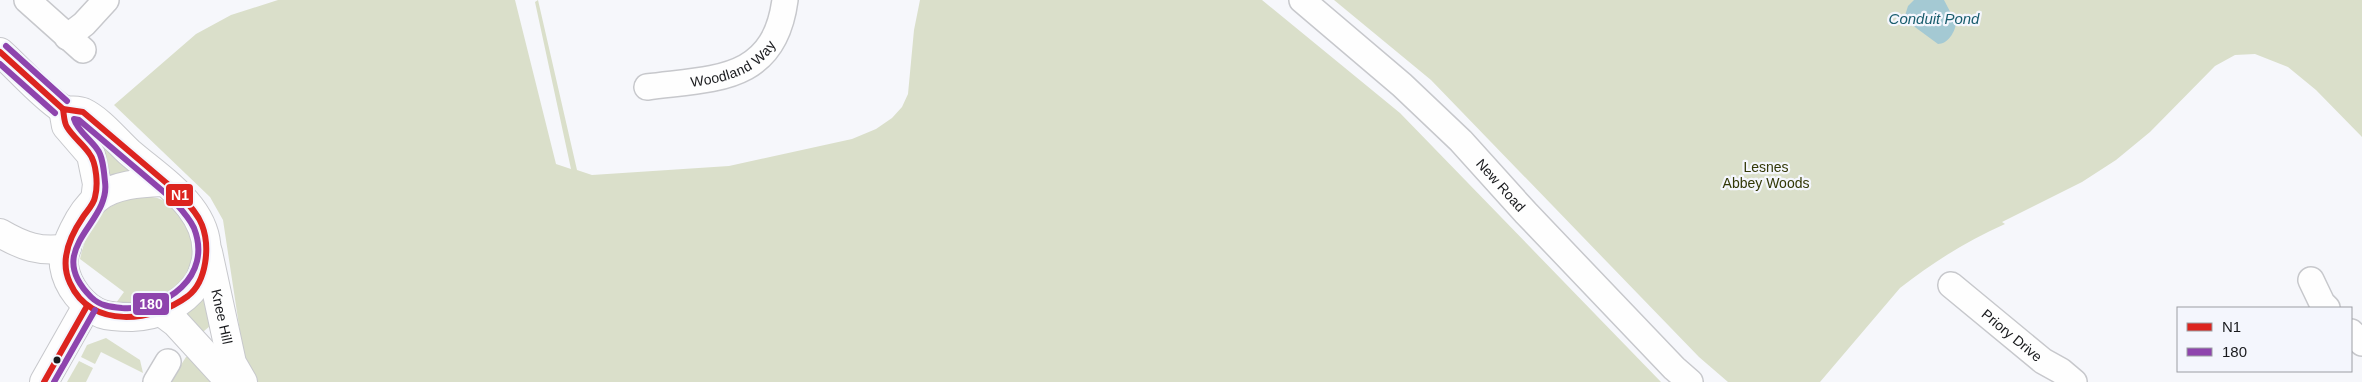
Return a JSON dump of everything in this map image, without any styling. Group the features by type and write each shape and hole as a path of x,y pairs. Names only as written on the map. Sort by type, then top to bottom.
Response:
{"main road":[{"path":"0,52 62,109 66,126 91,155 97,184 95,200"},
{"name":"Knee Hill","path":"62,109 83,112 191,207 202,225 232,363 243,382"},
{"path":"95,200 125,186 164,182"},
{"name":"Knee Hill","path":"95,200 72,233 64,265 70,284 87,306 103,315 146,316 160,312 188,295 200,280 208,248"},
{"path":"0,234 20,245 32,248 53,251 67,248"},
{"path":"44,382 87,306"},
{"name":"Knee Hill","path":"160,312 176,324 230,382"}],"street":[{"path":"27,0 75,44 84,24 106,0"},
{"name":"Woodland Way","path":"647,87 725,76 752,66 772,45 783,19 786,0"},
{"name":"New Road","path":"1302,0 1402,85 1461,141 1526,213 1674,368 1690,382"},
{"path":"2311,280 2322,303 2326,307"},
{"name":"Priory Drive","path":"1951,285 2043,361 2061,371 2074,382"},
{"path":"2352,333 2362,343"}],"green space":[{"path":"278,0 515,0 556,164 571,169 535,2 538,0 577,170 592,175 729,166 852,139 876,129 892,118 902,107 908,94 914,30 920,0 1262,0 1400,113 1661,382 256,382 245,365 223,220 210,197 114,105 196,34 231,15"},
{"name":"Lesnes Abbey Woods","path":"1334,0 2362,0 2362,137 2316,90 2288,67 2255,54 2235,55 2215,66 2150,132 2116,160 2082,182 2002,222 2005,224 1951,253 1925,269 1900,288 1820,382 1728,382 1699,357 1431,80"},
{"path":"93,135 135,171 107,179 90,139"},
{"path":"137,196 160,199 179,213 191,232 193,239 191,267 177,287 167,294 142,302 116,303 124,292 80,259 87,236 98,218 114,205"},
{"path":"204,296 216,321 198,336 180,315"},
{"path":"106,338 140,360 143,373 101,352 95,364 81,357 87,345"},
{"path":"191,356 213,382 170,382 186,357"},
{"path":"79,361 93,368 86,382 67,382"}],"water":[{"name":"Conduit Pond","path":"1914,0 1944,0 1956,23 1952,34 1947,40 1938,44 1904,19 1908,6"}],"transit line":[{"name":"180","path":"6,46 67,101"},
{"name":"N1","path":"0,52 63,109"},
{"name":"180","path":"0,64 55,113"},
{"name":"N1","path":"63,109 83,112 177,192 200,220 206,243 203,272 194,290 174,305 158,312 141,316 107,315 92,309 80,298 70,283 66,266 70,240 94,200 97,181 92,157 67,127 63,109"},
{"name":"180","path":"74,119 79,120 171,198 192,224 198,245 197,261 191,275 182,287 169,297 154,304 139,307 122,308 110,306 94,300 78,280 73,264 75,250 98,211 104,197 105,182 101,156 74,119"},
{"name":"N1","path":"44,382 87,306"},
{"name":"180","path":"54,382 95,310"}]}
